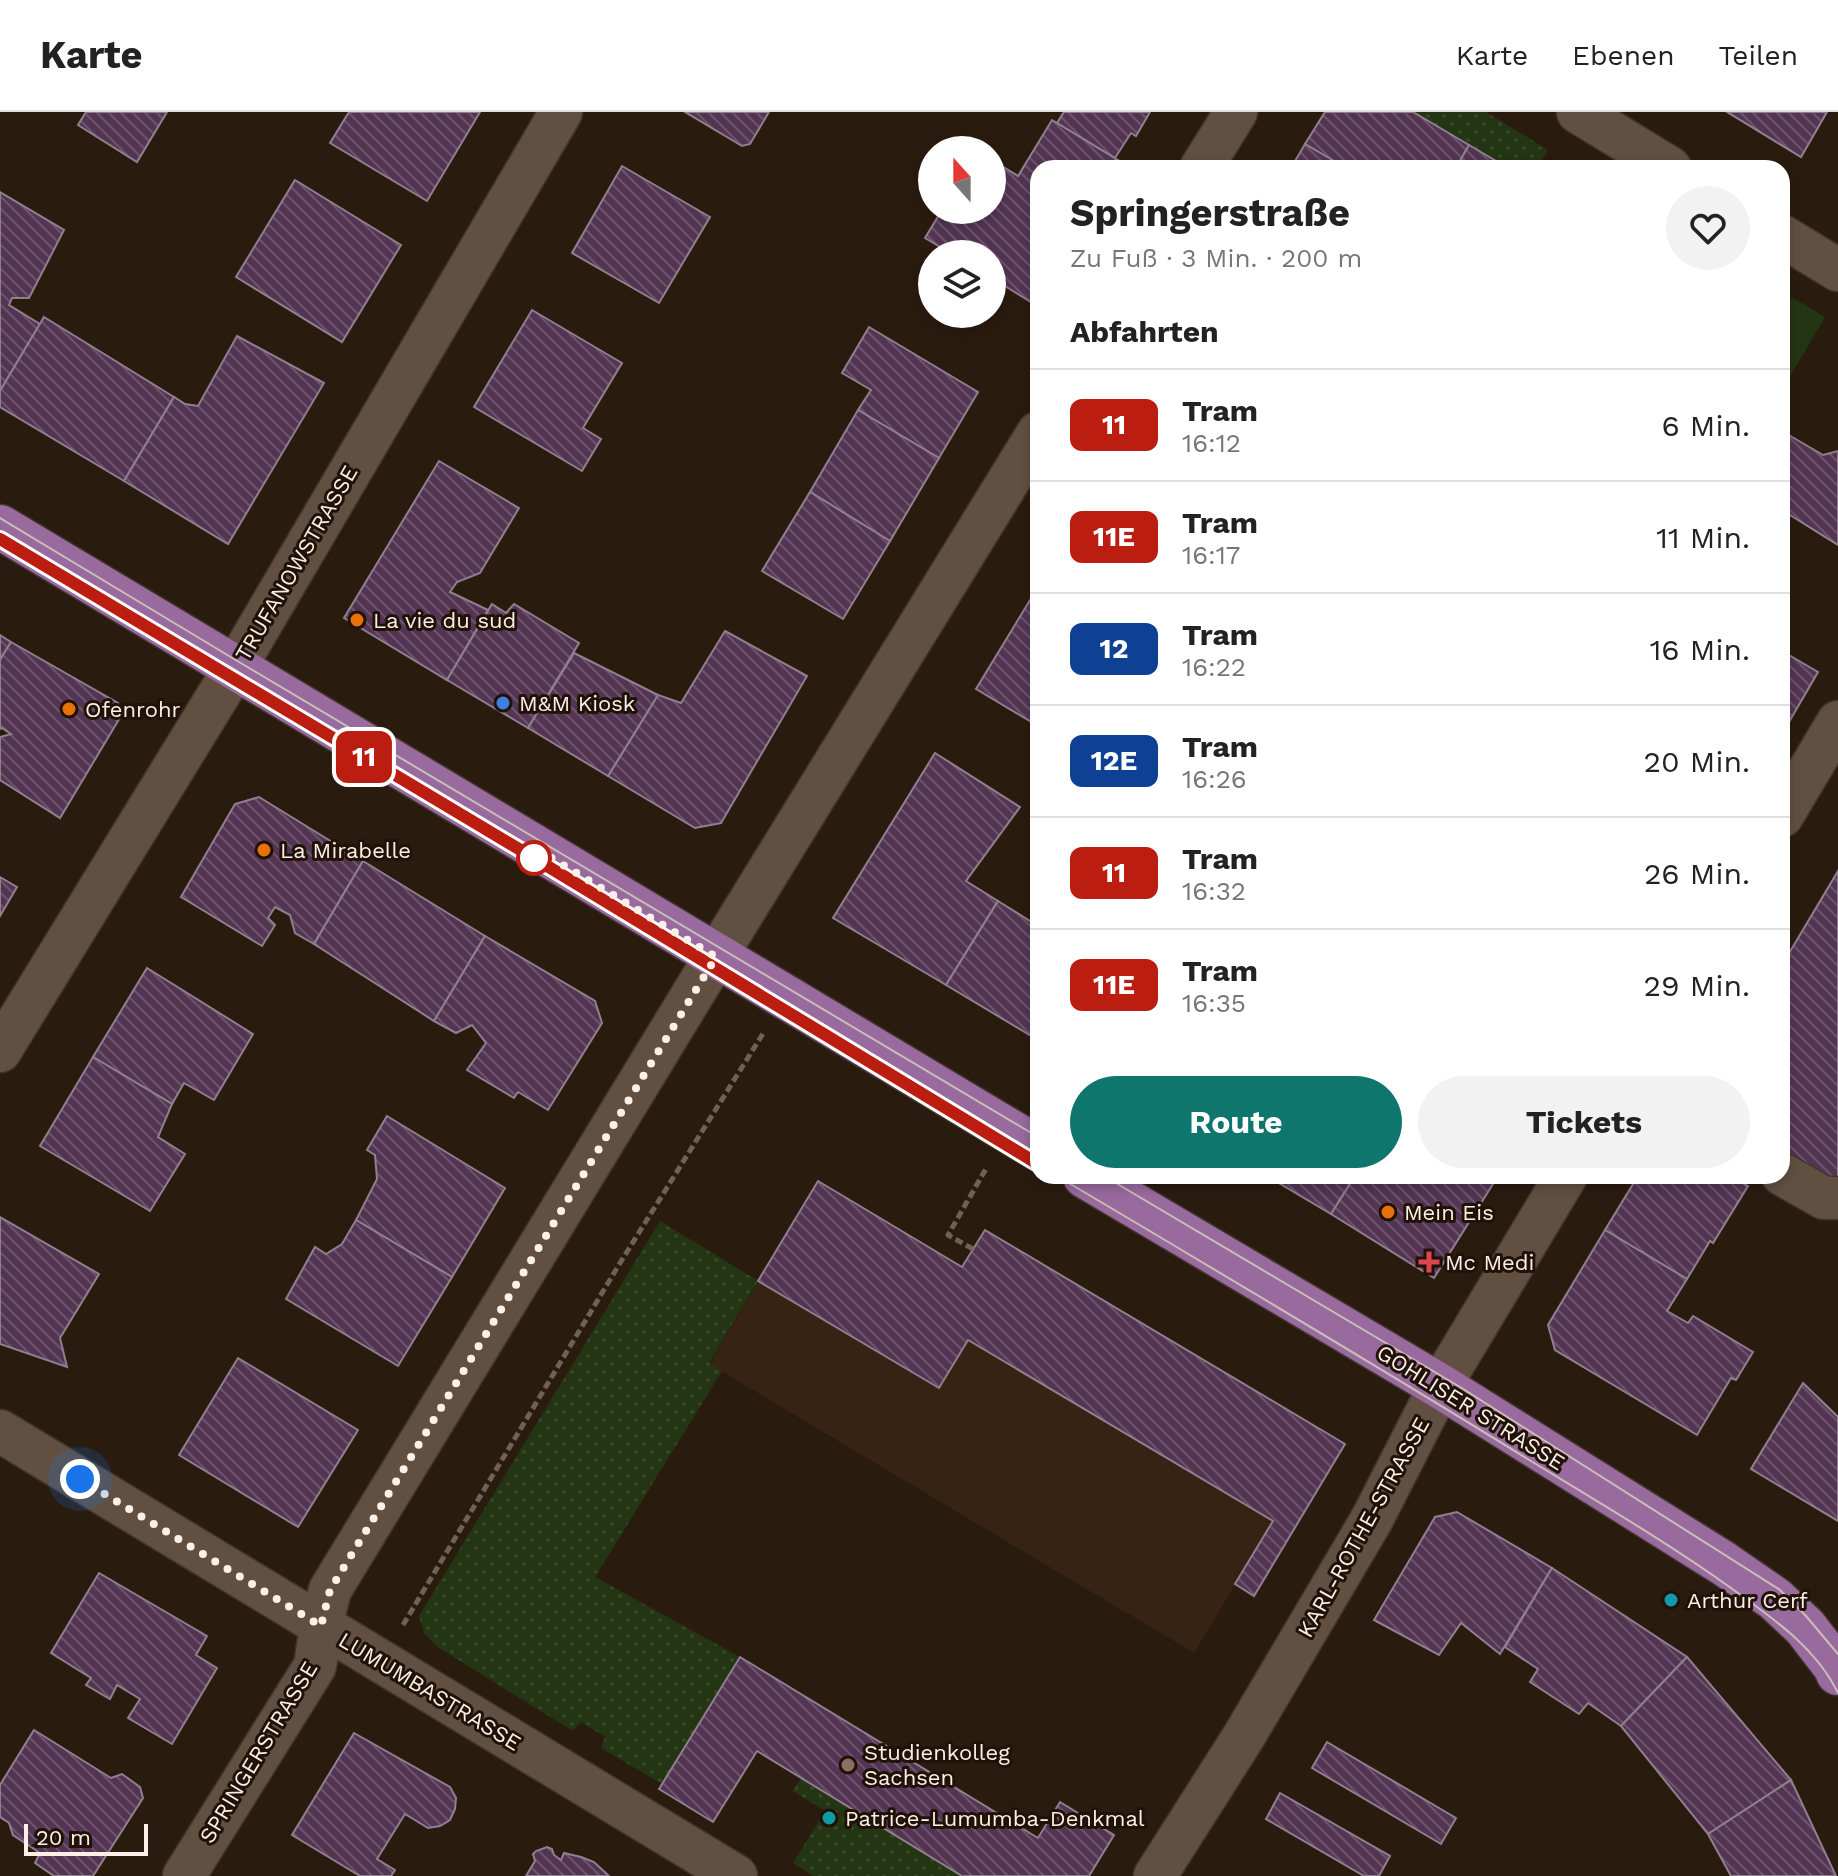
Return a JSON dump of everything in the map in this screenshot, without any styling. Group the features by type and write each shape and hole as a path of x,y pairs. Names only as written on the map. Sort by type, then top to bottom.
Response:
{"main road":[{"path":"0,527 1023,1139"},
{"name":"GOHLISER STRASSE","path":"1099,1184 1440,1386 1723,1563 1775,1599 1805,1627 1837,1668"}],"street":[{"name":"TRUFANOWSTRASSE","path":"0,1051 235,668 561,112"},
{"path":"1206,160 1236,112"},
{"path":"1578,112 1657,160"},
{"path":"1790,241 1838,270"},
{"name":"SPRINGERSTRASSE","path":"184,1876 315,1666 330,1590 1030,446"},
{"path":"1790,803 1836,730"},
{"path":"1790,1179 1824,1198 1838,1198"},
{"name":"KARL-ROTHE-STRASSE","path":"1155,1876 1244,1736 1372,1519 1440,1386 1561,1184"},
{"name":"LUMUMBASTRASSE","path":"0,1431 736,1876"}],"path":[{"path":"381,1660 620,1263 780,1007 783,996"},
{"path":"973,1249 948,1235 1023,1139"}],"shaded area":[{"path":"818,1181 962,1267 985,1230 1345,1444 1254,1596 1235,1585 1194,1653 709,1364"}],"green space":[{"path":"1486,112 1548,150 1542,160 1494,160 1415,113"},
{"path":"1792,297 1825,317 1790,376"},
{"path":"660,1221 758,1281 709,1363 722,1371 595,1577 740,1657 662,1784 601,1748 605,1737 581,1722 573,1731 436,1646 424,1633 419,1616"},
{"path":"801,1778 962,1876 813,1876 793,1863 825,1811 793,1791"}],"building":[{"path":"86,112 167,112 137,162 78,125"},
{"path":"349,112 480,112 427,201 330,143"},
{"path":"685,112 769,112 750,144 742,146"},
{"path":"1064,112 1150,112 1136,136 1131,133 1115,158 1057,123"},
{"path":"1325,112 1413,112 1469,145 1461,160 1332,160 1305,144"},
{"path":"1727,112 1827,112 1801,157"},
{"path":"1052,120 1118,160 1030,160 1030,302 1006,287 1006,240 925,238 934,224 1006,224 1006,169 1018,176"},
{"path":"1305,144 1332,160 1296,160"},
{"path":"1469,145 1494,160 1461,160"},
{"path":"622,166 710,217 659,303 572,253"},
{"path":"295,180 401,245 342,342 236,277"},
{"path":"0,192 64,230 29,298 12,298 9,305 40,324 0,391"},
{"path":"532,310 622,363 583,428 601,439 582,471 474,407"},
{"path":"44,317 174,397 124,481 0,407 0,391"},
{"path":"869,327 978,392 939,458 858,410 871,390 842,373"},
{"path":"237,336 324,383 228,544 124,481 174,397 185,404 198,406"},
{"path":"858,410 939,458 890,541 810,492"},
{"path":"1790,436 1823,455 1838,451 1838,545 1790,515"},
{"path":"439,461 519,508 480,573 457,582 450,592 488,610 447,680 344,618"},
{"path":"810,492 890,541 843,619 762,571"},
{"path":"1030,600 1030,721 976,689"},
{"path":"492,604 506,613 514,604 579,643 528,728 447,680"},
{"path":"725,631 807,676 721,823 695,828 608,776 658,695 681,703"},
{"path":"0,635 11,642 0,660"},
{"path":"11,642 118,703 122,709 121,716 60,818 0,780 0,737 11,734 0,729 0,660"},
{"path":"574,653 658,695 608,776 528,728"},
{"path":"1790,656 1818,672 1790,720"},
{"path":"935,753 1020,807 966,881 998,901 946,985 833,918"},
{"path":"259,797 363,861 314,944 295,933 290,915 275,907 268,918 275,925 262,946 181,897 235,804"},
{"path":"363,861 485,936 434,1021 314,944"},
{"path":"1838,871 1838,1184 1790,1156 1790,952"},
{"path":"0,877 17,887 0,916"},
{"path":"998,901 1030,921 1030,1035 946,985"},
{"path":"485,936 595,1001 602,1023 548,1110 518,1092 514,1098 467,1070 486,1043 472,1025 456,1033 434,1021"},
{"path":"147,968 253,1034 214,1100 184,1083 172,1104 93,1057"},
{"path":"93,1057 172,1104 158,1137 185,1154 150,1211 40,1146"},
{"path":"387,1116 505,1188 452,1277 356,1220 377,1179 375,1155 367,1150"},
{"path":"818,1181 962,1267 985,1230 1345,1444 1254,1596 1235,1584 1273,1521 968,1340 939,1388 758,1281"},
{"path":"1280,1184 1350,1184 1331,1214"},
{"path":"1350,1184 1493,1184 1434,1278 1331,1214"},
{"path":"1633,1184 1748,1186 1687,1279 1605,1230"},
{"path":"0,1217 99,1274 60,1338 67,1367 0,1344"},
{"path":"356,1220 452,1277 398,1366 286,1299 315,1247 326,1254 342,1244"},
{"path":"1605,1230 1687,1279 1667,1311 1688,1323 1693,1316 1753,1352 1736,1380 1731,1378 1697,1435 1555,1350 1548,1325"},
{"path":"238,1358 358,1430 298,1527 179,1455"},
{"path":"1803,1383 1838,1417 1838,1521 1751,1469"},
{"path":"1457,1512 1552,1568 1500,1654 1461,1623 1439,1655 1374,1620 1435,1517"},
{"path":"1552,1568 1687,1657 1621,1726 1588,1703 1579,1714 1530,1682 1538,1669 1505,1647"},
{"path":"99,1573 207,1636 196,1655 217,1668 172,1744 128,1718 140,1699 117,1685 110,1699 86,1685 91,1678 51,1653"},
{"name":"Studienkolleg Sachsen","path":"740,1657 1038,1838 1060,1802 1114,1835 1089,1876 962,1876 757,1751 713,1822 659,1789"},
{"path":"1687,1657 1791,1780 1708,1834 1621,1726"},
{"path":"34,1730 111,1778 122,1774 140,1787 143,1798 93,1876 54,1876 35,1863 40,1853 13,1835 9,1823 0,1817 0,1785"},
{"path":"354,1733 450,1787 456,1798 450,1820 440,1826 428,1828 405,1814 377,1859 395,1870 391,1876 360,1876 292,1835"},
{"path":"1327,1742 1456,1818 1441,1844 1312,1768"},
{"path":"1791,1780 1836,1876 1731,1876 1708,1834"},
{"path":"1280,1793 1390,1856 1379,1876 1364,1876 1266,1819"},
{"path":"547,1847 561,1860 564,1853 594,1862 609,1876 526,1876 535,1861 533,1854"}],"tram line":[{"path":"0,518 1030,1132"},
{"path":"0,539 1030,1159"},
{"name":"11","path":"0,539 1030,1159"},
{"path":"1070,1184 1681,1554 1791,1634 1818,1661 1838,1693"},
{"path":"1117,1184 1460,1387 1780,1590 1838,1654"}],"place":[{"name":"La vie du sud","path":"357,620"},
{"name":"M&M Kiosk","path":"503,703"},
{"name":"Ofenrohr","path":"69,709"},
{"name":"La Mirabelle","path":"264,850"},
{"name":"Mein Eis","path":"1388,1212"},
{"name":"Mc Medi","path":"1429,1262"},
{"name":"Arthur Cerf","path":"1671,1600"},
{"name":"Studienkolleg Sachsen","path":"848,1765"},
{"name":"Patrice-Lumumba-Denkmal","path":"829,1818"}],"route":[{"path":"80,1479 321,1626 330,1590 716,957 540,851 534,858"}]}
